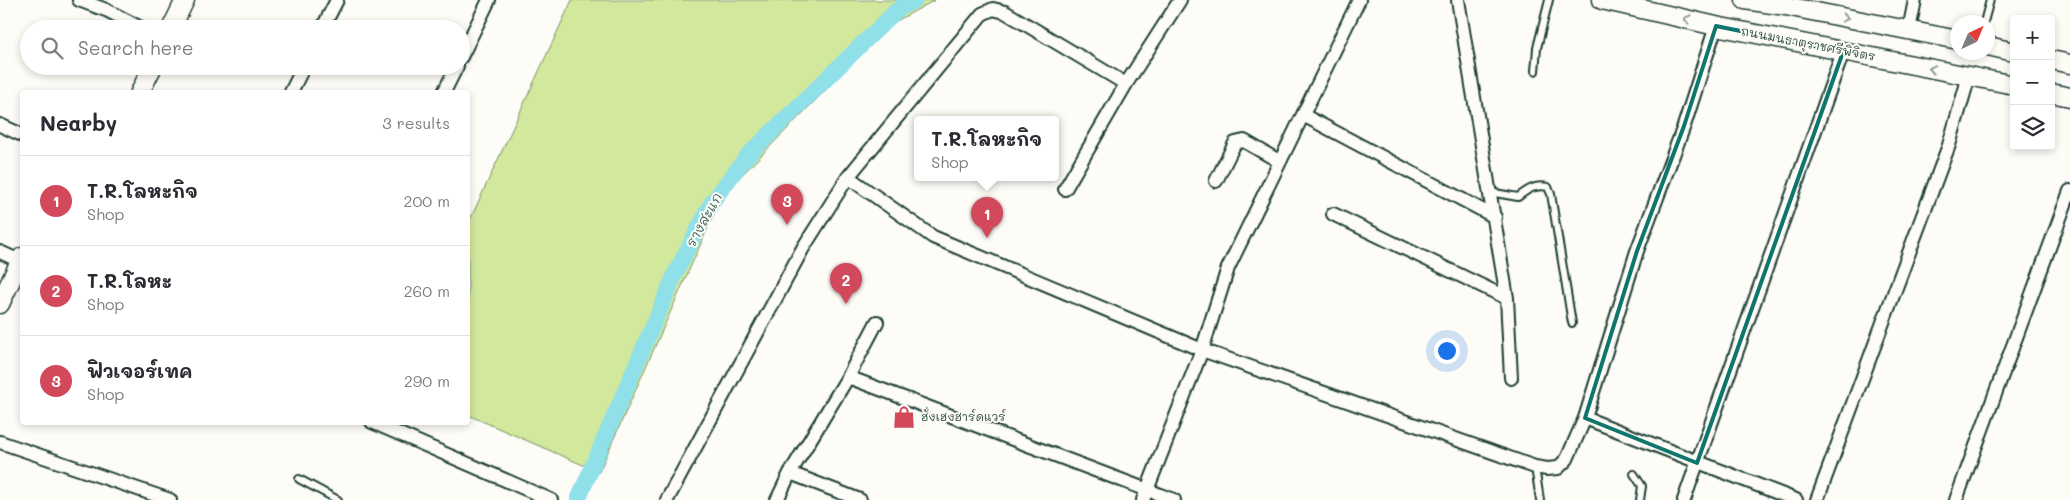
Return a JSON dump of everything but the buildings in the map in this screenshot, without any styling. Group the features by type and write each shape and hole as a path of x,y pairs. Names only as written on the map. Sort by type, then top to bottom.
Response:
{"street":[{"path":"79,0 125,20"},
{"path":"175,20 185,0"},
{"path":"326,20 336,0"},
{"path":"470,38 488,0"},
{"path":"1066,189 1126,84 1180,0"},
{"path":"1145,495 1202,350 1228,268 1359,0"},
{"path":"1458,0 1507,298 1511,378"},
{"name":"ถนนมนธาตุราชศรีพิจิตร","path":"1602,0 1716,26 2010,85"},
{"path":"1745,0 1787,3 1950,38"},
{"path":"1908,30 1915,0"},
{"path":"667,500 803,248 848,177 982,14 993,9 1005,12 1126,84"},
{"path":"848,177 934,237 1202,350 1535,467 1558,468 1567,459 1585,418 1636,251 1684,126 1716,26"},
{"path":"1995,48 2010,51"},
{"path":"1684,500 1843,52"},
{"path":"2055,61 2070,64"},
{"path":"141,90 148,75"},
{"path":"292,90 300,75"},
{"path":"445,90 452,75"},
{"path":"1817,500 1949,144 1969,76"},
{"path":"2055,94 2070,97"},
{"path":"1302,115 1495,218"},
{"path":"0,125 20,134"},
{"path":"1216,181 1235,142 1244,141 1279,161"},
{"path":"1956,500 2070,191"},
{"path":"1333,214 1507,298"},
{"path":"0,252 20,259"},
{"path":"0,304 20,264"},
{"path":"777,500 790,473 848,377 877,322"},
{"path":"848,377 1145,495 1174,500"},
{"path":"1585,418 1796,500"},
{"path":"379,425 549,499"},
{"path":"0,442 170,500"},
{"path":"790,473 860,500"}],"lane":[{"path":"1535,71 1537,48 1549,0"},
{"path":"1986,15 1990,0"},
{"path":"1489,192 1518,197 1530,188 1541,185 1548,187 1551,194 1572,323"},
{"path":"1535,467 1540,500"},
{"path":"1634,474 1642,486 1640,500"},
{"path":"299,479 338,500"}],"highlighted area":[{"path":"1716,26 1843,52 1697,463 1585,418 1637,251 1684,126"}],"green space":[{"path":"572,0 935,0 891,24 723,194 599,472 470,416 470,220"}],"waterway":[{"name":"รางสะแก","path":"578,500 676,272 712,202 747,156 898,9 915,0"}],"place":[{"name":"ฟิวเจอร์เทค","path":"787,225"},
{"name":"T.R.โลหะกิจ","path":"987,238"},
{"name":"T.R.โลหะ","path":"846,304"},
{"name":"ฮั่งเฮงฮาร์ดแวร์","path":"904,417"}]}
